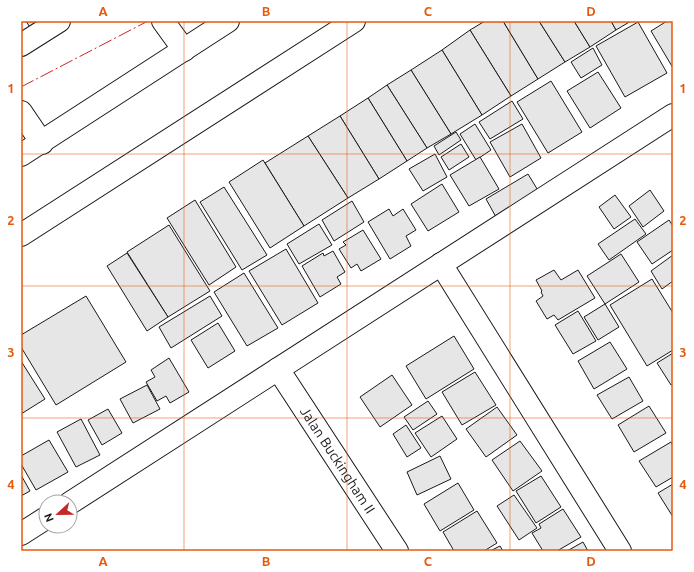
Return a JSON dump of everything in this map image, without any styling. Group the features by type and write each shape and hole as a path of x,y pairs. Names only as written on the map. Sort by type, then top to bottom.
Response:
{"street":[{"path":"21,45 59,21"},
{"path":"163,21 184,50"},
{"path":"21,155 228,21"},
{"path":"21,235 354,21"},
{"path":"21,112 42,142"},
{"path":"78,498 673,115"},
{"path":"441,264 620,551"},
{"name":"Jalan Buckingham II","path":"278,369 397,551"},
{"path":"21,534 38,523"}],"building":[{"path":"26,21 44,21 31,29"},
{"path":"485,21 503,21 538,79 511,96 470,30"},
{"path":"503,21 539,21 565,62 538,79"},
{"path":"539,21 574,21 590,47 565,62"},
{"path":"574,21 611,21 616,30 590,47"},
{"path":"611,21 631,21 616,30"},
{"path":"667,21 673,21 673,68 651,31"},
{"path":"638,22 667,73 625,97 596,46"},
{"path":"470,30 511,96 482,115 442,50"},
{"path":"593,48 602,65 581,78 571,62"},
{"path":"442,50 482,115 451,134 411,70"},
{"path":"411,70 451,134 427,148 387,85"},
{"path":"598,72 621,108 590,128 567,91"},
{"path":"551,81 582,132 548,153 517,102"},
{"path":"387,85 427,148 407,161 368,98"},
{"path":"368,98 407,161 379,179 340,116"},
{"path":"512,101 523,119 490,139 479,122"},
{"path":"340,116 379,179 348,198 308,136"},
{"path":"475,124 491,150 476,160 460,134"},
{"path":"522,124 541,158 510,177 490,142"},
{"path":"456,132 461,140 439,155 434,146"},
{"path":"308,136 348,198 304,226 265,163"},
{"path":"461,144 469,157 449,170 441,157"},
{"path":"435,154 447,177 423,191 409,169"},
{"path":"480,157 499,189 469,206 450,175"},
{"path":"263,160 304,226 270,248 229,182"},
{"path":"528,174 539,192 496,217 486,199"},
{"path":"442,184 459,212 428,231 411,204"},
{"path":"224,187 267,255 242,270 200,202"},
{"path":"650,190 664,211 643,227 629,206"},
{"path":"615,195 631,217 614,229 599,207"},
{"path":"195,200 236,267 209,285 167,218"},
{"path":"352,201 364,222 334,241 322,220"},
{"path":"389,209 393,216 403,209 416,230 406,236 411,246 390,259 368,222"},
{"path":"635,219 646,234 609,260 598,244"},
{"path":"669,220 673,226 673,250 652,264 637,242"},
{"path":"319,224 332,245 299,264 287,244"},
{"path":"169,225 210,291 168,317 127,252"},
{"path":"363,230 381,259 361,271 357,264 351,268 339,249 346,245 343,242"},
{"path":"286,249 318,303 282,325 249,271"},
{"path":"333,251 345,272 337,277 341,284 320,297 302,266 323,253 324,256"},
{"path":"127,253 168,317 147,331 107,266"},
{"path":"621,254 639,282 605,304 587,276"},
{"path":"673,255 673,281 662,289 651,271"},
{"path":"554,270 561,280 578,270 595,298 558,320 554,315 547,319 536,301 543,296 536,280"},
{"path":"244,273 278,328 247,346 214,292"},
{"path":"652,279 673,313 673,350 647,366 610,305"},
{"path":"86,296 126,362 56,405 21,347 21,335"},
{"path":"210,296 222,316 171,348 159,327"},
{"path":"605,304 619,327 598,340 584,317"},
{"path":"578,311 596,341 573,354 555,325"},
{"path":"218,323 235,351 208,368 191,340"},
{"path":"454,336 474,369 426,399 406,366"},
{"path":"610,342 627,369 594,389 578,361"},
{"path":"673,353 673,384 671,385 657,363"},
{"path":"169,358 189,392 170,403 166,396 157,401 146,382 155,377 151,370"},
{"path":"21,361 45,399 21,414"},
{"path":"475,372 496,405 462,425 442,392"},
{"path":"392,375 412,405 380,427 360,397"},
{"path":"629,377 643,401 612,419 597,395"},
{"path":"147,385 160,409 133,423 120,399"},
{"path":"428,401 437,414 413,430 404,417"},
{"path":"649,406 666,433 634,452 618,425"},
{"path":"497,407 517,435 486,457 466,429"},
{"path":"108,409 122,433 102,445 88,420"},
{"path":"442,416 457,439 431,457 415,433"},
{"path":"81,419 100,455 76,467 57,432"},
{"path":"406,425 421,448 407,457 393,434"},
{"path":"49,440 68,472 36,490 21,464 21,456"},
{"path":"520,441 542,471 513,491 492,460"},
{"path":"671,442 673,446 673,477 656,487 639,461"},
{"path":"440,456 451,479 417,495 407,472"},
{"path":"21,475 30,491 21,496"},
{"path":"541,476 561,507 536,523 516,491"},
{"path":"458,483 474,510 440,531 424,504"},
{"path":"673,484 673,517 658,493"},
{"path":"514,495 537,528 519,540 497,506"},
{"path":"563,509 581,537 557,551 543,551 532,533 541,528 539,524"},
{"path":"477,511 497,543 484,551 454,551 443,532"},
{"path":"583,542 588,551 567,551"},
{"path":"500,546 503,551 490,551"}],"power":[{"path":"21,87 148,21"}]}
